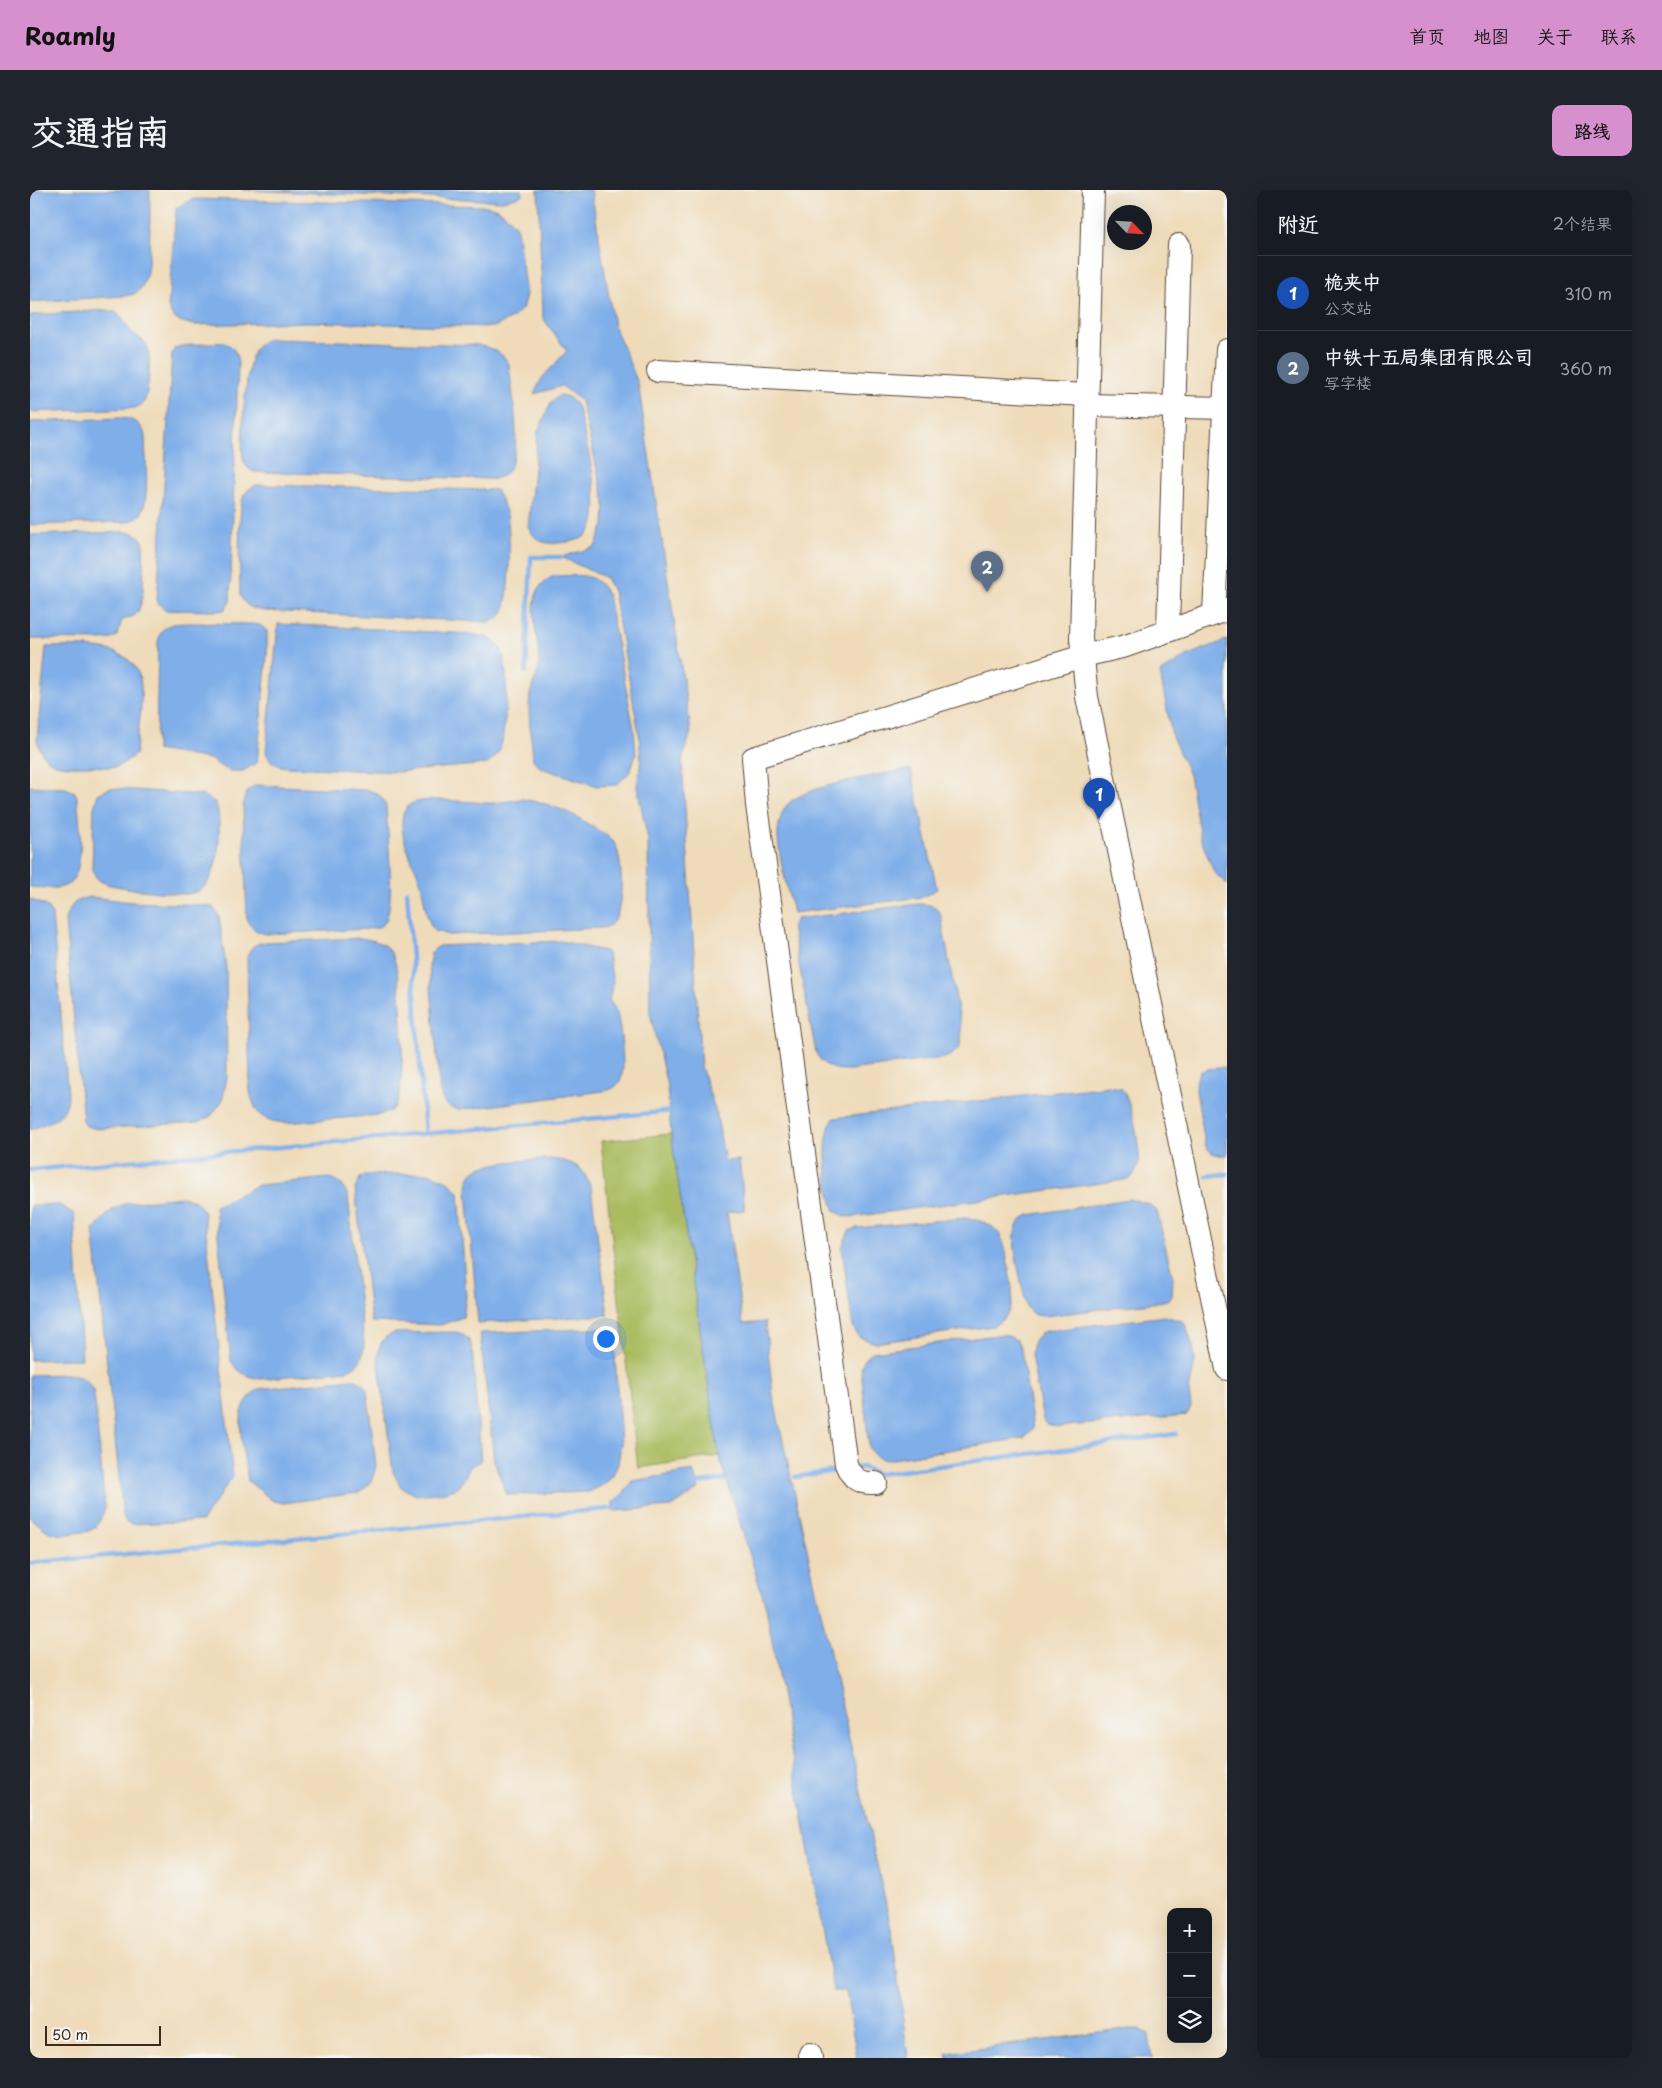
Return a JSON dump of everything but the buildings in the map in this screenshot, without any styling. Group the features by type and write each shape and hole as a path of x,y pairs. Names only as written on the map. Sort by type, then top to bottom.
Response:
{"street":[{"path":"1093,190 1086,400 1081,638 1083,656 1088,697 1227,1369"},
{"path":"1168,631 1178,245"},
{"path":"876,1483 866,1484 856,1480 850,1474 846,1464 757,805 753,758 1083,656 1126,646 1221,612 1227,350"},
{"path":"658,371 1226,408"}],"green space":[{"path":"671,1134 719,1456 638,1468 601,1141"}],"water":[{"path":"30,190 150,190 149,256 145,280 141,288 134,294 124,296 30,302"},
{"path":"242,190 522,190 522,195 503,201"},
{"path":"538,190 591,190 614,326 638,383 691,732 682,760 701,1067 717,1116 725,1161 739,1160 745,1210 727,1212 743,1324 765,1322 773,1396 892,1932 908,2058 857,2058 846,1991 833,1991 766,1607 719,1456 671,1134 667,1086 650,1013 648,839 637,787 641,761 639,734 613,591 606,578 561,557 595,547 604,525 605,502 581,401 562,386 534,394 542,378 567,351 543,318"},
{"path":"192,199 488,206 498,209 517,228 526,295 522,309 514,317 494,327 309,322 193,325 177,320 172,316 168,307 176,208"},
{"path":"108,310 118,314 129,329 147,346 149,376 147,393 143,404 135,408 30,412 30,315"},
{"path":"268,339 478,345 496,351 509,364 516,422 516,438 511,466 504,475 493,479 254,472 244,462 243,453 242,440 246,388 254,351"},
{"path":"222,342 235,350 238,365 230,602 224,610 219,611 164,610 157,601 172,353 175,348 181,346"},
{"path":"560,395 571,399 578,408 589,453 596,506 594,521 590,531 584,537 572,541 549,543 536,538 528,527 538,431 552,401"},
{"path":"119,418 136,422 145,435 146,489 143,509 140,515 131,521 125,522 30,525 30,422"},
{"path":"256,485 496,490 507,515 509,536 507,594 503,613 498,619 486,622 265,611 250,607 240,595 240,514 244,495"},
{"path":"123,532 139,536 143,541 143,590 142,600 136,614 122,620 117,636 102,640 30,639 30,535"},
{"path":"579,575 592,578 598,582 608,596 634,729 636,754 630,772 616,785 597,786 541,768 533,760 529,702 539,666 534,603 537,592 543,583 554,576"},
{"path":"173,624 252,624 260,625 267,631 267,656 257,763 243,771 230,771 210,759 156,750 158,642 165,627"},
{"path":"278,624 472,634 494,641 503,654 506,681 504,728 498,754 487,764 397,772 288,767 274,763 269,759 266,752"},
{"path":"1227,640 1227,885 1214,872 1200,837 1189,775 1172,736 1160,673 1190,654"},
{"path":"46,647 104,649 118,653 129,660 137,671 141,686 141,703 136,754 121,765 113,767 62,765 49,761 44,756 37,739"},
{"path":"911,769 937,889 923,897 793,913 778,838 780,820 787,805 796,798 827,786"},
{"path":"257,785 366,790 376,793 380,797 386,806 390,884 388,913 382,925 368,929 267,934 257,931 250,926 247,920 243,808 246,794"},
{"path":"30,786 66,788 75,792 77,797 80,831 79,859 77,871 72,880 65,886 53,888 30,887"},
{"path":"110,788 202,795 216,803 219,836 216,862 207,883 200,890 186,894 143,890 108,884 97,878 92,867 94,807 98,794"},
{"path":"522,799 542,803 567,812 612,840 616,846 621,867 620,904 614,921 608,926 601,928 449,935 434,931 428,917 420,879 407,849 402,830 404,813 408,806 415,802 436,800 495,803"},
{"path":"91,897 132,902 202,905 213,907 219,916 226,968 227,1078 222,1101 211,1116 199,1122 97,1129 86,1126 83,1121 65,920 69,910 77,901"},
{"path":"30,899 46,906 52,915 68,1095 67,1103 61,1115 51,1122 30,1130"},
{"path":"918,904 932,906 937,909 941,916 961,1027 961,1043 959,1047 954,1053 944,1058 850,1070 834,1069 826,1065 816,1053 792,927 796,919"},
{"path":"360,938 374,941 386,947 392,954 396,965 402,1028 402,1074 397,1103 390,1111 379,1115 286,1123 266,1119 261,1116 255,1107 250,1092 247,958 251,948 266,942"},
{"path":"561,941 604,951 608,954 613,982 609,1000 617,1013 622,1044 623,1070 617,1085 603,1091 459,1110 449,1107 444,1102 440,1092 429,965 431,953 438,946"},
{"path":"1227,1067 1227,1155 1220,1155 1214,1154 1205,1145 1195,1084 1200,1072"},
{"path":"1109,1086 1121,1088 1125,1093 1134,1122 1139,1160 1137,1169 1132,1177 1124,1180 851,1217 844,1216 835,1211 829,1190 826,1163 827,1137 834,1118"},
{"path":"551,1159 571,1163 576,1166 584,1174 591,1188 608,1315 478,1323 467,1191 470,1177 476,1170 492,1165 512,1161"},
{"path":"428,1173 448,1181 459,1192 466,1297 463,1317 441,1325 371,1322 355,1189 360,1178 365,1175"},
{"path":"329,1178 341,1184 348,1196 364,1343 362,1357 355,1366 347,1370 260,1379 247,1375 240,1371 231,1361 215,1206 258,1185"},
{"path":"181,1197 196,1202 204,1214 233,1476 202,1521 132,1524 126,1522 123,1516 93,1229 113,1209 127,1203"},
{"path":"1129,1199 1149,1204 1157,1211 1173,1278 1172,1296 1167,1300 1159,1302 1045,1316 1036,1315 1029,1311 1018,1269 1014,1241 1016,1227 1019,1222 1029,1215"},
{"path":"30,1205 60,1205 74,1214 82,1359 30,1360"},
{"path":"966,1218 990,1225 1000,1235 1006,1251 1012,1299 1011,1307 1002,1320 993,1326 875,1343 859,1337 853,1328 842,1247 849,1231 857,1228"},
{"path":"1165,1316 1182,1321 1186,1326 1193,1346 1195,1361 1189,1391 1191,1407 1187,1415 1058,1427 1046,1424 1043,1420 1031,1355 1033,1344 1038,1336 1045,1331"},
{"path":"613,1328 621,1444 618,1463 613,1475 605,1484 589,1492 507,1495 494,1461 480,1333"},
{"path":"457,1332 466,1337 472,1347 481,1461 470,1467 463,1481 454,1489 446,1492 416,1495 401,1487 393,1472 378,1357 379,1348 384,1339 395,1333"},
{"path":"1003,1334 1017,1340 1021,1349 1033,1428 1024,1438 886,1460 872,1453 869,1448 861,1369 868,1355 873,1352"},
{"path":"66,1374 87,1381 94,1393 105,1508 96,1527 89,1531 62,1535 49,1532 30,1518 30,1375"},
{"path":"353,1379 364,1384 367,1390 376,1466 372,1478 365,1488 358,1493 284,1503 273,1501 248,1481 241,1421 245,1404 252,1394 258,1389"},
{"path":"693,1471 699,1489 672,1507 613,1511 613,1502 624,1493 632,1481"},
{"path":"1140,2029 1149,2034 1152,2058 948,2058 947,2053"}],"waterway":[{"path":"526,672 531,557 561,557"},
{"path":"407,891 425,1133"},
{"path":"30,1170 674,1111"},
{"path":"1207,1176 1227,1174"},
{"path":"856,1468 862,1467 879,1474 1176,1434"},
{"path":"795,1477 841,1470"},
{"path":"693,1484 730,1479"},
{"path":"30,1563 617,1508"}],"place":[{"name":"中铁十五局集团有限公司","path":"987,592"},
{"name":"桅夹中","path":"1099,819"}]}
